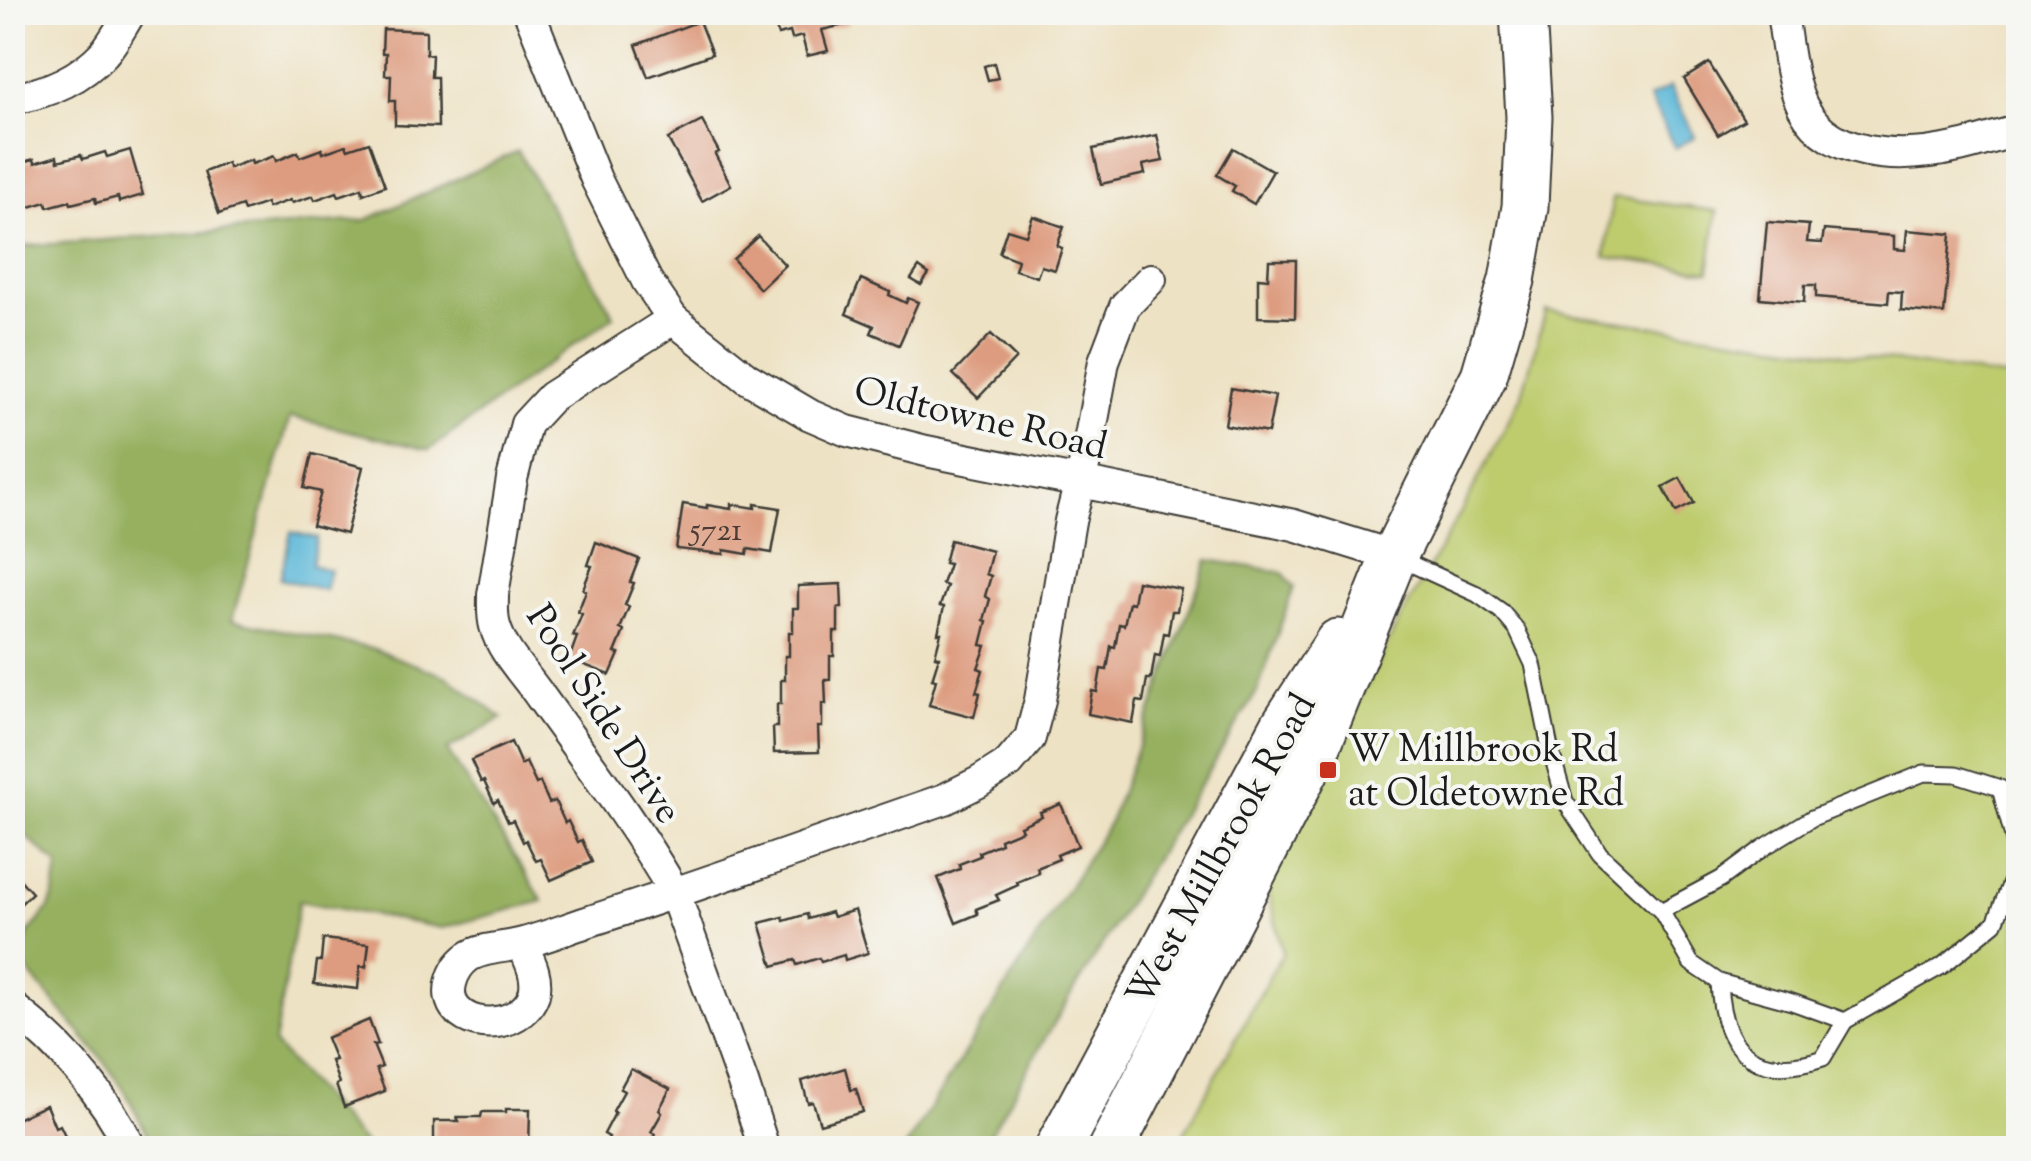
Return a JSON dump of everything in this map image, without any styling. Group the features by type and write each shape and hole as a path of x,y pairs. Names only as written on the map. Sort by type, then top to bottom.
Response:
{"main road":[{"name":"West Millbrook Road","path":"1111,1148 1314,755 1394,556 1484,376 1512,280 1525,207 1529,116 1523,12"},
{"name":"West Millbrook Road","path":"1058,1148 1284,725 1394,556"}],"street":[{"path":"12,98 49,91 79,74 105,52 130,12"},
{"name":"Oldtowne Road","path":"530,12 596,180 647,281 672,319 747,378 810,415 848,431 926,451 1294,526 1394,556"},
{"path":"1782,12 1799,98 1813,123 1840,143 1874,154 1911,154 1957,148 2018,131"},
{"path":"522,944 945,799 1008,762 1030,738 1040,700 1063,557 1104,362 1124,306 1151,279"},
{"name":"Pool Side Drive","path":"672,319 551,397 526,424 512,479 492,613 495,628 512,658 674,892 764,1148"},
{"path":"12,1007 42,1030 78,1067 116,1119 131,1148"}],"lane":[{"path":"1394,556 1477,594 1501,611 1517,630 1533,664 1564,801 1600,854 1661,911 1690,963 1718,982 1844,1020"},
{"path":"1661,911 1720,879 1812,818 1924,772 1956,774 2000,788 2018,856"},
{"path":"1718,982 1729,1035 1746,1057 1782,1067 1823,1058 1844,1020 1942,966 1994,923 2018,865"}],"green space":[{"path":"518,151 614,316 429,450 290,417 232,620 374,649 448,677 502,718 447,750 543,901 442,928 299,901 274,1044 368,1148 154,1148 126,1093 104,1061 19,961 28,933 48,910 58,865 13,825 13,247 366,220"},
{"path":"1613,197 1717,211 1709,271 1605,257"},
{"path":"1546,311 2018,379 2018,1148 1176,1148 1283,952 1266,885 1399,621 1521,397"},
{"path":"1208,560 1282,572 1294,587 1258,690 982,1148 905,1148 1109,823"}],"water":[{"path":"1670,87 1695,137 1675,148 1649,98"},
{"path":"291,532 317,538 311,565 330,570 325,590 280,579"}],"building":[{"path":"758,12 845,12 848,24 822,30 828,51 807,56 802,36 792,39 790,32 778,35 775,24 762,27"},
{"path":"699,21 712,54 648,77 636,45"},
{"path":"383,29 426,31 426,54 432,55 431,77 437,77 438,127 395,125 395,101 390,101 391,75 385,75 386,53 382,53"},
{"path":"994,63 998,78 988,80 984,66"},
{"path":"1709,63 1744,120 1718,135 1684,79"},
{"path":"702,121 731,185 702,201 668,139"},
{"path":"1157,135 1163,161 1143,165 1145,174 1101,184 1093,149"},
{"path":"369,142 385,186 363,194 362,188 315,200 313,196 292,203 290,200 268,208 266,203 244,211 242,206 219,214 204,172 227,163 229,168 251,160 252,164 274,156 276,161 298,152 300,157 322,149 323,153"},
{"path":"1233,148 1273,171 1254,204 1232,191 1235,186 1217,175"},
{"path":"130,150 143,195 119,202 118,197 96,203 95,198 48,207 46,202 23,209 12,165 57,156 58,161 105,152 107,157"},
{"path":"1033,216 1064,227 1055,270 1041,266 1037,277 1015,270 1018,260 999,253 1007,229 1026,235"},
{"path":"1767,222 1809,225 1807,242 1822,243 1824,230 1894,236 1894,249 1905,250 1907,230 1951,234 1944,314 1901,310 1902,292 1889,291 1888,303 1816,297 1816,285 1805,285 1804,302 1760,298"},
{"path":"758,236 785,265 760,289 733,259"},
{"path":"1269,260 1296,260 1295,318 1258,317 1258,278 1268,279"},
{"path":"919,267 929,274 921,285 911,279"},
{"path":"861,279 906,303 908,298 918,302 899,345 871,333 874,326 846,314"},
{"path":"991,334 1016,358 978,398 953,374"},
{"path":"1231,388 1275,396 1268,433 1225,425"},
{"path":"312,454 363,467 346,534 312,525 321,492 304,488"},
{"path":"1680,478 1694,503 1676,512 1663,487"},
{"path":"683,504 731,509 731,504 780,508 772,553 676,549"},
{"path":"950,540 992,551 985,596 990,599 981,645 986,646 978,668 983,670 974,717 929,705 939,657 935,656 944,607 940,606 947,586 942,584 949,564 944,563"},
{"path":"596,542 639,559 625,605 629,607 620,629 624,631 615,653 619,654 610,675 569,659"},
{"path":"1137,581 1181,589 1177,611 1172,611 1168,634 1164,633 1160,656 1155,655 1143,702 1137,701 1133,723 1088,714 1092,691 1097,692 1101,669 1107,670 1111,646 1115,647 1119,624 1124,625 1129,602 1133,603"},
{"path":"841,584 842,608 838,608 838,632 834,632 834,656 830,656 830,680 825,680 822,727 818,727 819,752 774,753 773,727 777,727 777,704 781,704 781,680 785,680 785,656 789,656 789,632 793,632 793,608 798,608 798,586"},
{"path":"511,742 521,765 526,762 549,803 555,801 592,862 551,880 541,859 536,861 526,840 523,842 513,820 508,822 498,800 494,803 471,760"},
{"path":"1061,804 1078,846 1037,868 1039,873 996,895 999,900 976,909 978,914 956,923 938,878 960,869 959,864 980,856 979,852 1001,843 1000,839 1022,830 1020,826 1042,816 1040,812"},
{"path":"16,875 32,893 12,912 12,878"},
{"path":"855,910 868,953 845,960 844,955 821,962 819,958 797,965 795,960 773,966 760,923 807,914 808,919 831,912 833,917"},
{"path":"323,939 369,944 366,967 360,966 358,989 314,984"},
{"path":"369,1020 382,1067 376,1069 385,1091 344,1107 331,1061 335,1060 326,1038"},
{"path":"845,1068 863,1112 820,1124 802,1081"},
{"path":"631,1069 670,1089 651,1132 655,1134 647,1148 603,1148 609,1137 604,1134"},
{"path":"46,1105 55,1127 60,1125 70,1146 76,1144 78,1148 21,1148 19,1144 14,1147 12,1121"},
{"path":"530,1109 529,1148 434,1148 434,1121 459,1121 457,1117 481,1117 482,1112"}],"place":[{"name":"W Millbrook Rd at Oldetowne Rd","path":"1328,770"}]}
